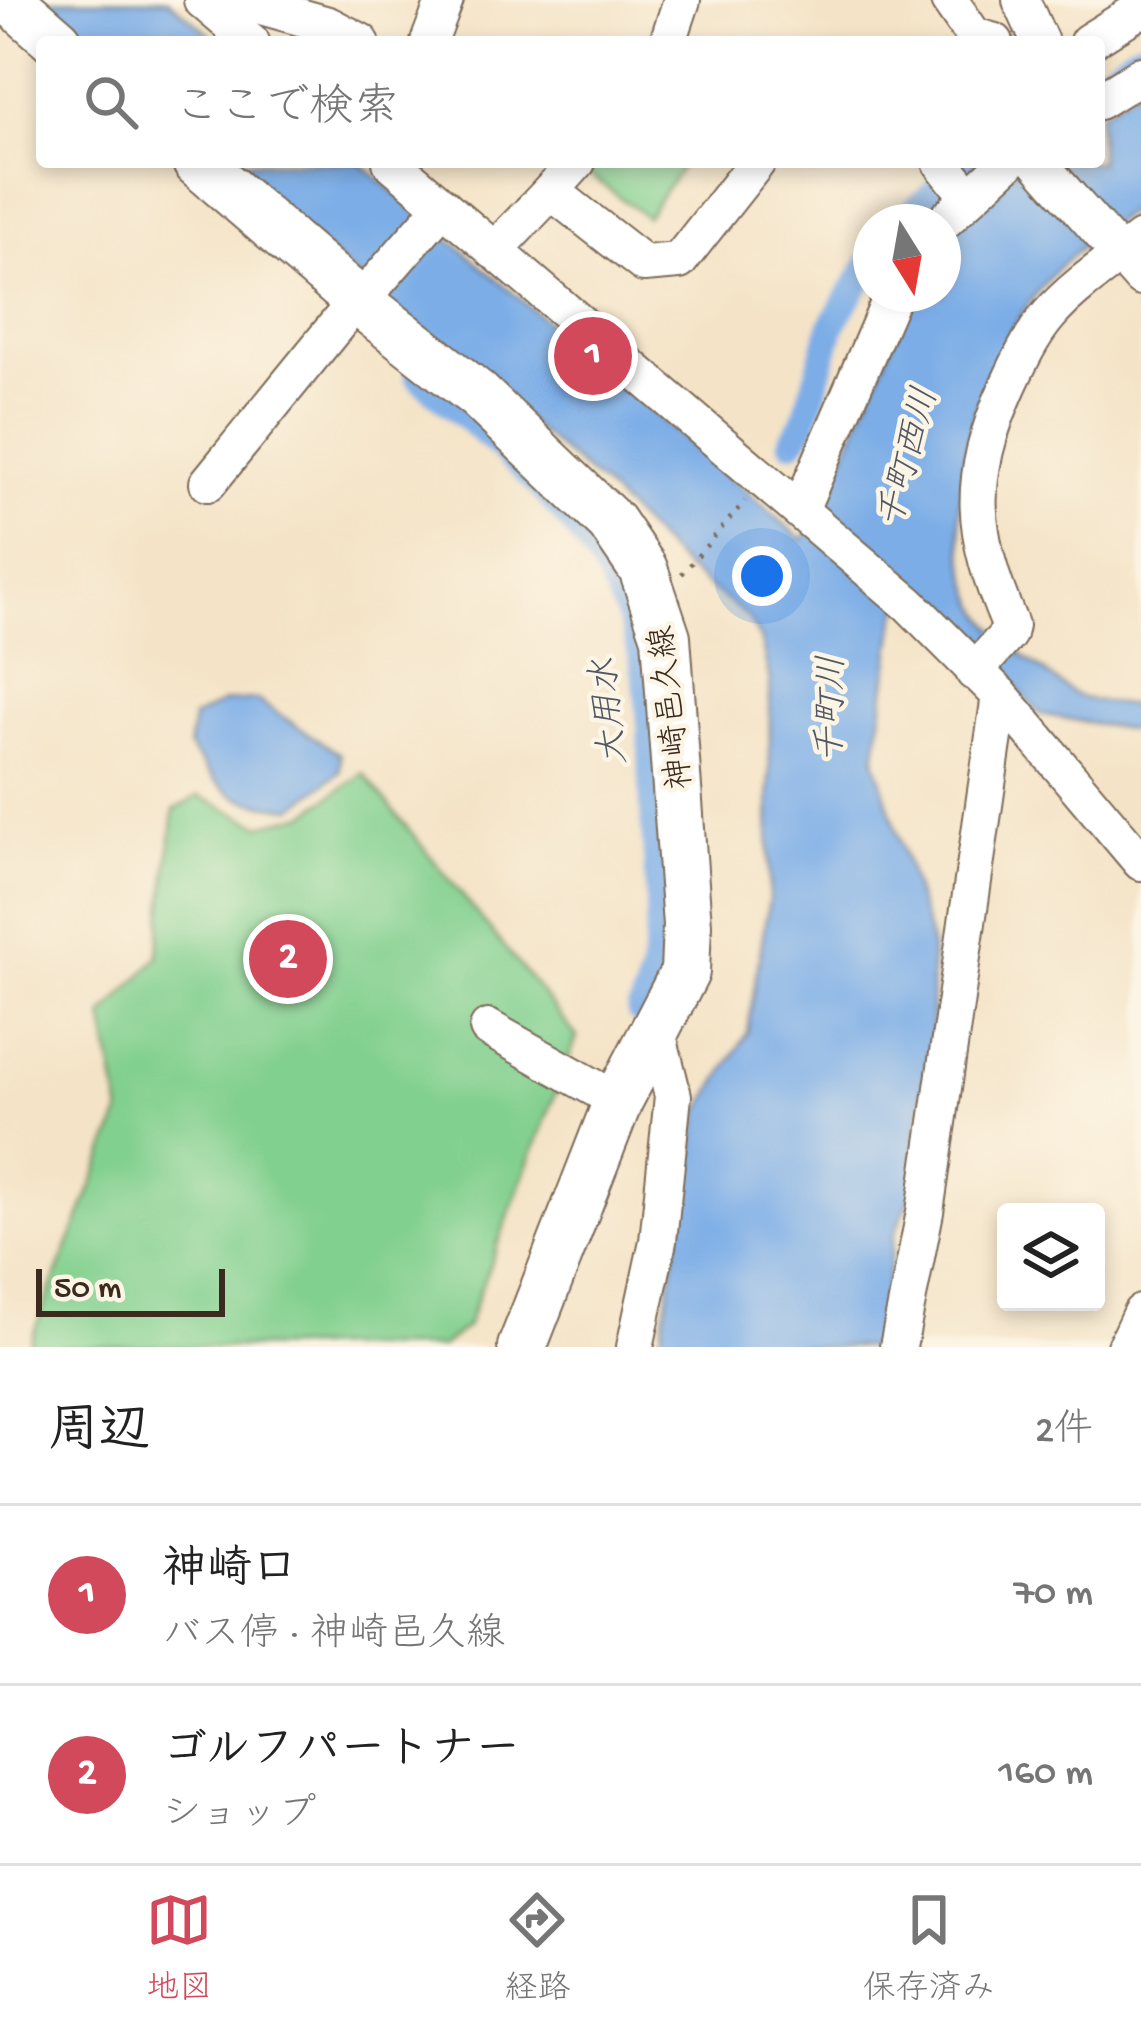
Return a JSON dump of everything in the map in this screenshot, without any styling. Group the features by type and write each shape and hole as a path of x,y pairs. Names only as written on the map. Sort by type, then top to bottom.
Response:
{"main road":[{"path":"10,0 51,36"},
{"name":"神崎邑久線","path":"204,168 354,305 478,395 611,522 643,569 666,637 687,925 685,972 607,1096 522,1347"}],"street":[{"path":"431,36 445,0"},
{"path":"670,36 682,0"},
{"path":"949,0 974,36"},
{"path":"1022,0 1037,36"},
{"path":"222,2 247,36"},
{"path":"222,2 328,25 350,36"},
{"path":"1098,36 1141,9"},
{"path":"1105,97 1141,75"},
{"path":"398,168 438,211 494,251 909,604 991,666 1141,862"},
{"path":"494,251 572,168"},
{"path":"551,191 644,264 679,261 752,168"},
{"path":"953,177 986,168"},
{"path":"898,1347 932,1166 991,666 1010,625 980,536 976,491 986,443 1021,356 1048,315 1083,282 1129,254 1044,168"},
{"path":"208,483 438,211"},
{"path":"806,515 886,312"},
{"path":"635,1347 658,1241 673,1096 655,1024"},
{"path":"488,1028 607,1096"},
{"path":"1125,1347 1141,1313"}],"path":[{"path":"687,570 755,489"}],"green space":[{"path":"591,168 681,168 646,217 587,173"},
{"path":"363,773 577,1037 466,1327 441,1347 28,1347 121,1113 103,1016 158,957 174,810 199,796 261,825 306,814"}],"water":[{"path":"30,0 169,0 212,36 73,36"},
{"path":"1141,85 1141,204 1058,268 1023,311 984,387 971,428 960,513 963,555 974,595 993,627 1073,693 1093,701 1141,707 1141,732 1040,714 978,644 912,581 896,618 875,759 931,943 932,1031 915,1139 917,1182 894,1235 877,1347 659,1347 700,1111 747,1033 769,899 770,681 761,641 748,617 687,570 602,485 229,168 366,168 803,540 824,503 906,312 961,312 961,219 972,205 1016,168 1105,168 1105,110"},
{"path":"257,700 340,754 340,772 293,808 232,794 189,747 193,718 224,702"}],"waterway":[{"path":"1105,76 1141,53"},
{"path":"921,204 964,168"},
{"path":"792,441 804,423 832,325 853,291"},
{"name":"大用水","path":"418,376 550,496 604,567 625,606 640,649 650,713 659,918 654,965 640,1011"}],"place":[{"name":"神崎口","path":"593,356"},
{"name":"ゴルフパートナー","path":"288,959"}],"water label":[{"name":"千町西川","path":"905,457"},
{"name":"千町川","path":"828,709"}]}
